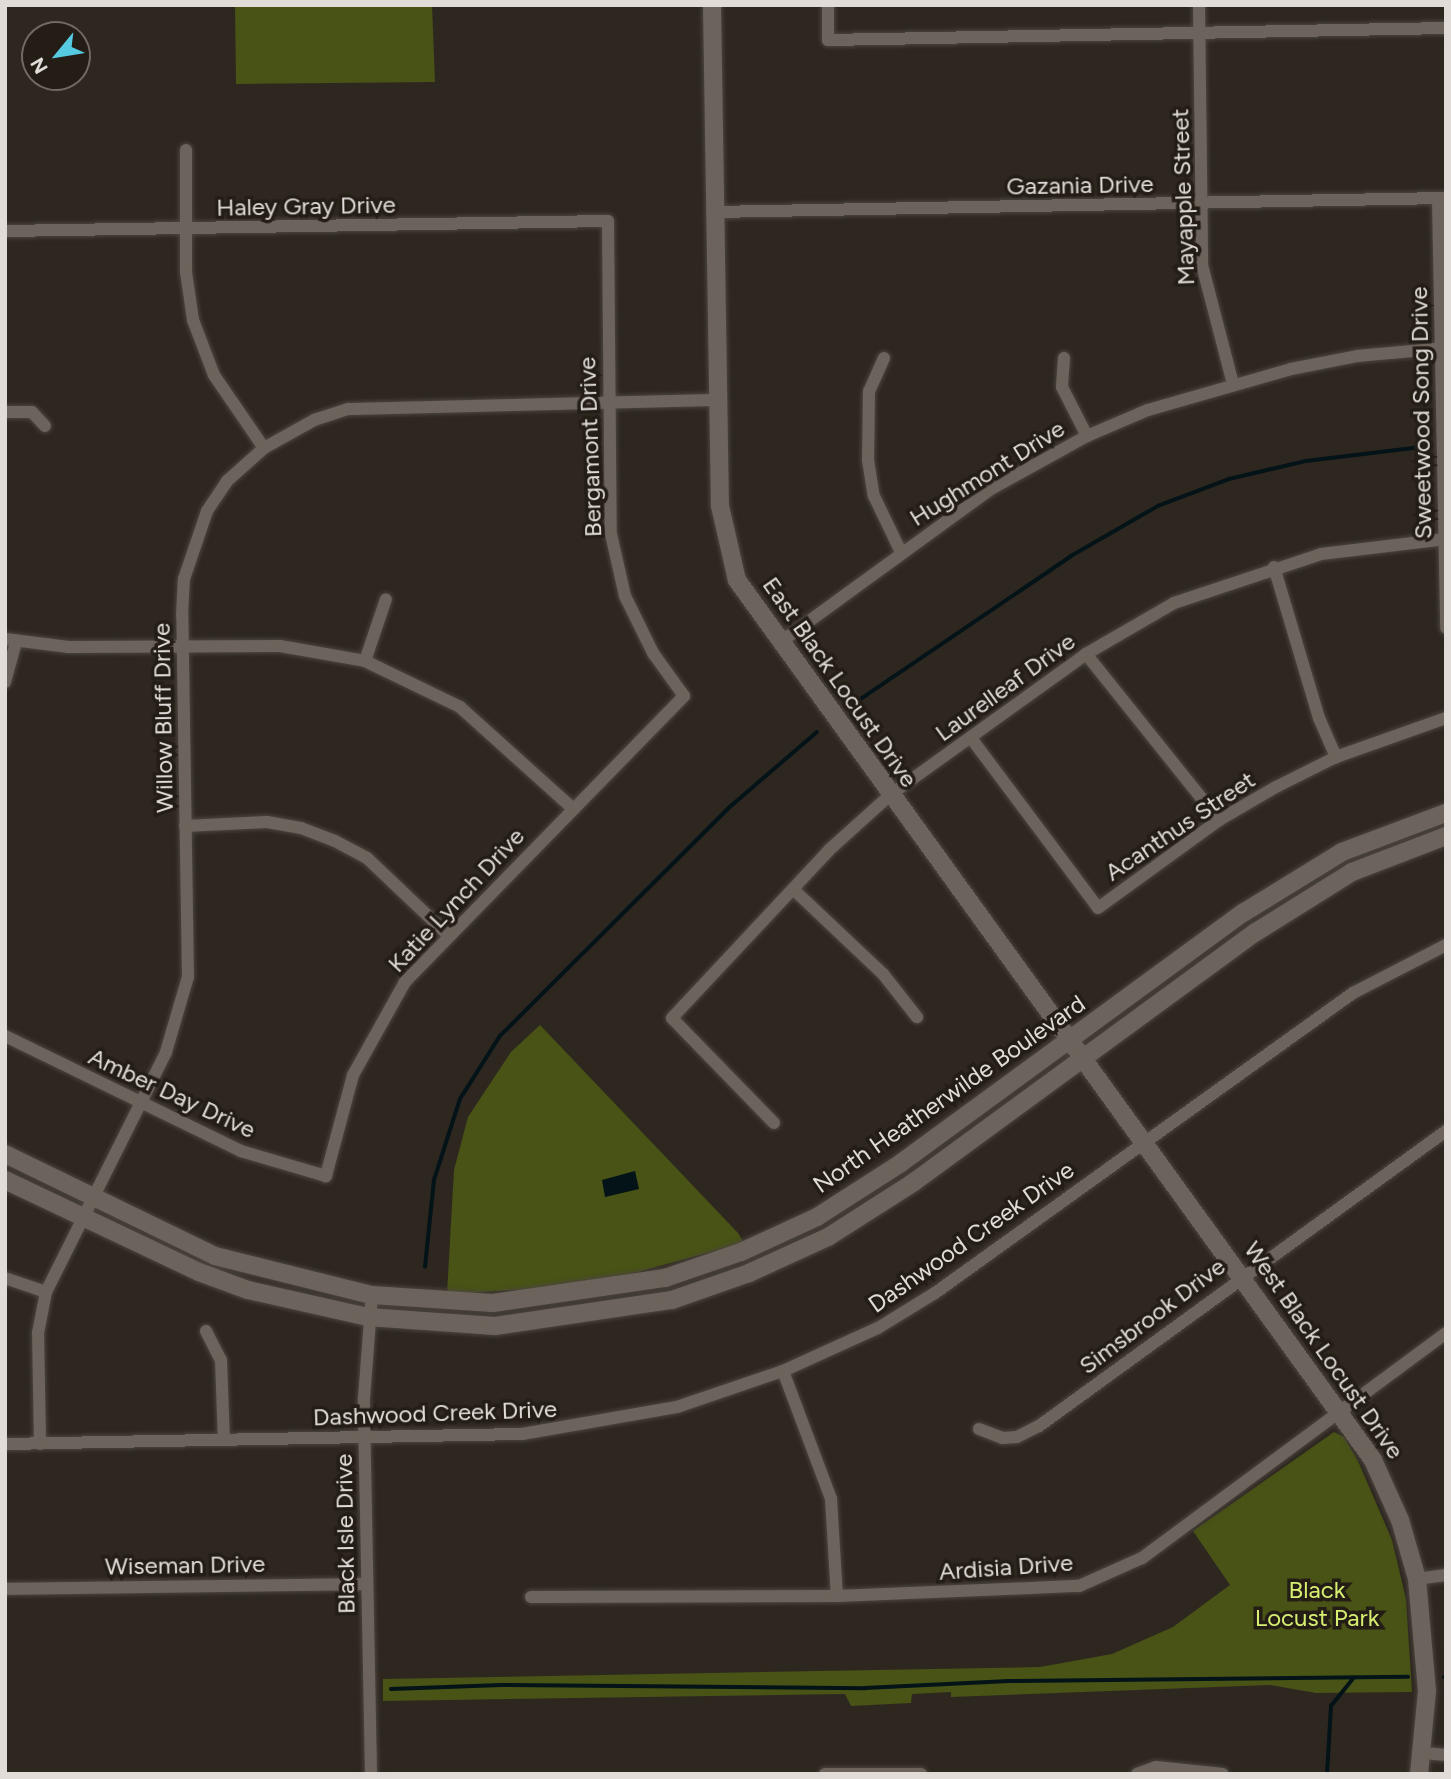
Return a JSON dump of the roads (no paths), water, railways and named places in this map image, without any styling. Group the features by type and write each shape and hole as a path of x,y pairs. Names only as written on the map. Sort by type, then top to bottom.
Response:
{"main road":[{"name":"East Black Locust Drive","path":"712,5 717,400 726,544 737,580 779,643 1069,1040"},
{"name":"North Heatherwilde Boulevard","path":"5,1154 215,1256 372,1295 455,1303 555,1296 666,1278 741,1252 817,1217 870,1184 1243,913 1342,852 1446,813"},
{"name":"North Heatherwilde Boulevard","path":"5,1180 84,1219 248,1290 368,1317 454,1326 559,1319 672,1300 749,1273 871,1211 1256,932 1340,880 1408,848 1446,836"},
{"name":"West Black Locust Drive","path":"1069,1040 1340,1408 1387,1487 1417,1579 1427,1691 1424,1753 1419,1774"}],"street":[{"path":"828,5 828,40 1446,28"},
{"name":"Mayapple Street","path":"1199,5 1202,265 1233,384"},
{"path":"186,150 186,272 199,339 231,404 264,448"},
{"name":"Gazania Drive","path":"714,212 1442,198"},
{"name":"Sweetwood Song Drive","path":"1442,198 1446,628"},
{"name":"Haley Gray Drive","path":"5,231 608,221"},
{"name":"Bergamont Drive","path":"608,221 611,534 625,596 653,653 684,696"},
{"name":"Hughmont Drive","path":"779,643 991,489 1087,436 1149,410 1233,384 1357,356 1444,348"},
{"path":"884,358 869,391 868,460 874,496 901,552"},
{"path":"1064,358 1062,387 1087,436"},
{"name":"Willow Bluff Drive","path":"40,1444 38,1334 46,1292 94,1199 180,1016 188,977 181,646 184,579 193,543 227,481 264,448 300,427 348,409 717,400"},
{"path":"5,412 32,412 45,426"},
{"name":"Laurelleaf Drive","path":"774,1123 672,1018 793,889 890,795 1086,654 1174,603 1274,567 1347,550 1445,539"},
{"path":"1274,567 1319,719 1336,757"},
{"path":"365,661 386,599"},
{"path":"5,682 10,640 68,648 279,646 365,661 460,707 572,808"},
{"path":"1086,654 1219,820"},
{"name":"Katie Lynch Drive","path":"326,1176 342,1106 368,1042 405,982 447,934 684,696"},
{"name":"Acanthus Street","path":"971,738 1098,908 1219,820 1336,757 1446,718"},
{"path":"185,826 267,822 301,828 335,841 366,858 447,934"},
{"path":"793,889 883,974 917,1017"},
{"name":"Dashwood Creek Drive","path":"5,1444 523,1434 596,1424 677,1407 783,1371 878,1328 935,1293 1353,993 1446,945"},
{"name":"Amber Day Drive","path":"5,1036 241,1151 326,1176"},
{"name":"Simsbrook Drive","path":"979,1429 1002,1438 1017,1437 1039,1426 1243,1274 1446,1131"},
{"path":"5,1278 46,1292"},
{"name":"Black Isle Drive","path":"371,1774 365,1438 368,1317 372,1295"},
{"path":"206,1331 221,1360 224,1440"},
{"name":"Ardisia Drive","path":"531,1597 837,1596 1043,1591 1108,1576 1142,1558 1340,1408 1446,1333"},
{"path":"783,1371 831,1499 837,1596"},
{"path":"1417,1579 1446,1575"},
{"name":"Wiseman Drive","path":"5,1589 366,1584"},
{"path":"1424,1753 1446,1755"},
{"path":"1137,1774 1156,1768 1223,1774"},
{"path":"825,1774 921,1774"}],"waterway":[{"path":"855,703 1071,556 1158,506 1229,479 1306,461 1421,447"},
{"path":"425,1267 434,1180 460,1099 500,1036 731,806 817,732"},
{"path":"391,1689 501,1685 865,1688 1009,1681 1408,1677"},
{"path":"1327,1774 1331,1706 1353,1679"}],"park label":[{"name":"Black Locust Park","path":"1317,1604"}]}
